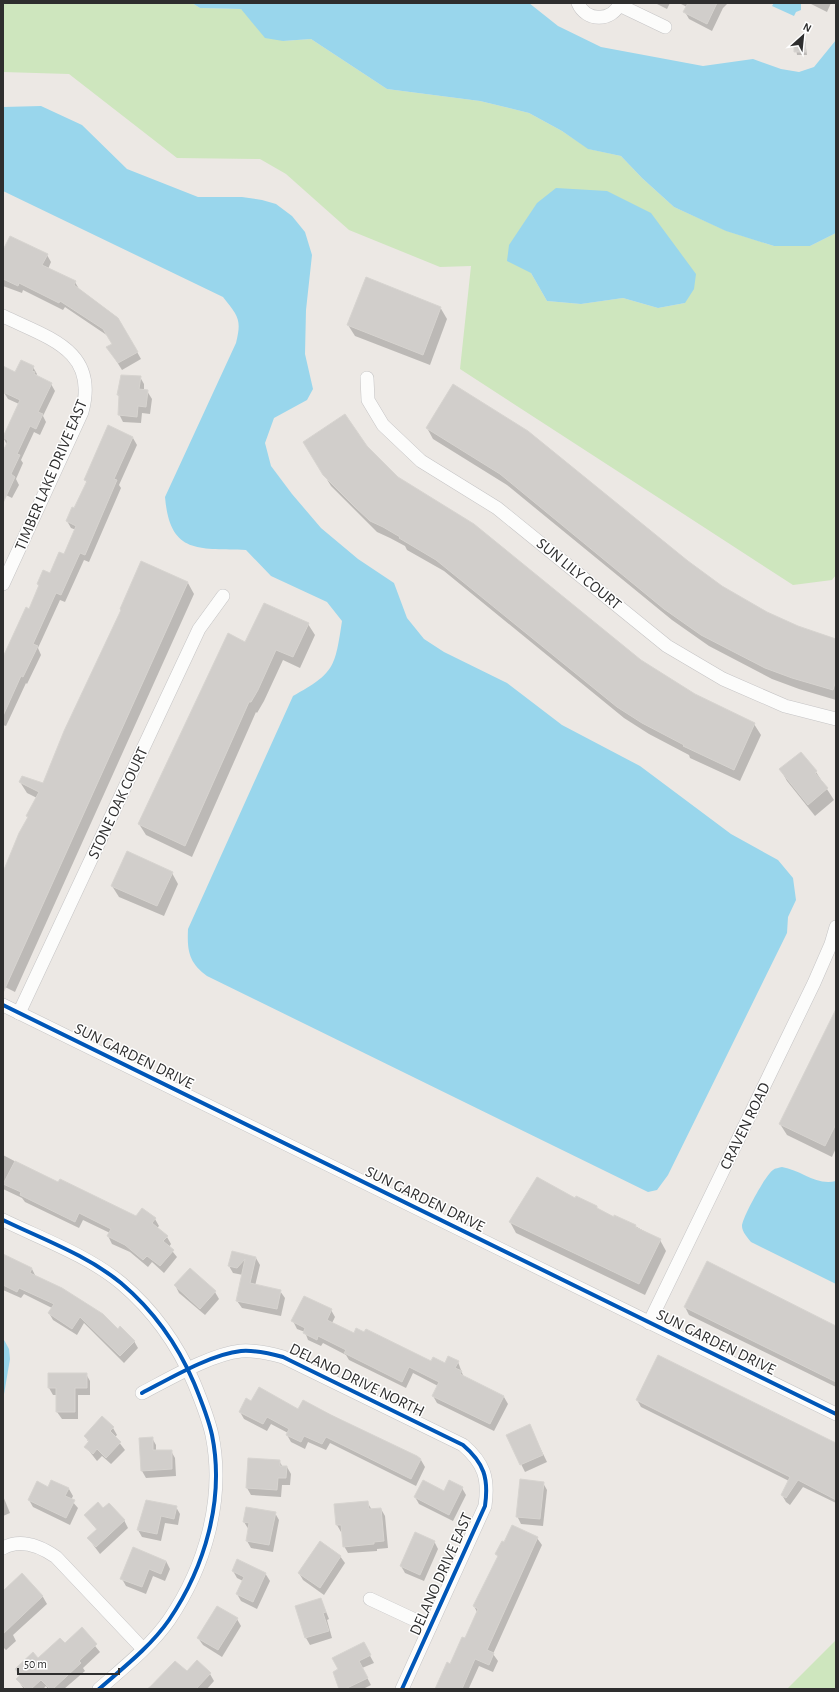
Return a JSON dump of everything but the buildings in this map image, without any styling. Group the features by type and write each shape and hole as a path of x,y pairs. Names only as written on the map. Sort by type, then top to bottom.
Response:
{"street":[{"path":"578,3 585,12 597,17 610,14 620,4 665,26"},
{"name":"TIMBER LAKE DRIVE EAST","path":"3,316 55,342 72,353 80,365 86,386 86,397 82,412 3,584"},
{"name":"SUN LILY COURT","path":"367,378 368,400 383,425 421,461 497,508 667,646 723,680 785,706 836,719"},
{"name":"STONE OAK COURT","path":"20,1014 199,629 223,596"},
{"name":"CRAVEN ROAD","path":"649,1323 814,983 831,944 836,927"},
{"name":"SUN GARDEN DRIVE","path":"3,1005 836,1414"},
{"path":"3,1220 84,1259 120,1283 141,1301 161,1323 176,1346 205,1410 212,1436 216,1485 210,1529 201,1559 188,1588 168,1621 143,1649 99,1689"},
{"name":"DELANO DRIVE NORTH","path":"142,1393 222,1355 241,1351 260,1351 283,1357 463,1445 482,1465"},
{"name":"DELANO DRIVE EAST","path":"402,1689 485,1506 486,1479 482,1465"},
{"path":"3,1548 24,1543 43,1548 56,1557 143,1649"},
{"path":"370,1599 430,1627"}],"green space":[{"path":"3,3 192,3 200,8 241,9 283,41 311,39 387,89 480,101 529,113 562,131 589,149 621,156 642,178 674,207 727,231 774,246 810,246 836,233 836,575 832,580 793,585 460,369 471,266 440,267 349,230 286,174 260,159 177,158 69,74 3,72","holes":["531,273 685,303 658,308 623,298 581,304 547,301"]},
{"path":"836,1640 836,1689 787,1689"}],"water":[{"path":"192,3 529,3 558,26 601,47 703,66 753,59 781,69 799,72 814,67 836,40 836,233 810,246 774,246 726,231 674,207 642,178 621,156 588,149 562,131 529,113 480,101 387,89 311,39 283,41 265,38 241,9 200,8"},
{"path":"774,3 801,3 801,10 796,12 794,16 772,6"},
{"path":"41,106 82,125 127,169 198,197 242,197 262,200 276,204 292,216 305,232 312,255 306,310 305,354 313,389 307,400 274,418 265,443 271,466 292,494 321,528 358,559 394,583 407,618 424,639 444,652 507,683 562,725 640,766 731,834 778,860 793,878 796,900 788,917 787,933 668,1175 657,1190 648,1192 207,976 196,966 190,956 188,929 293,696 317,681 331,667 337,649 342,621 327,602 271,576 246,550 201,548 180,539 173,529 168,516 165,497 236,343 239,328 237,318 223,297 3,191 3,107"},
{"path":"556,188 607,191 651,213 696,274 694,289 685,303 658,308 623,298 581,304 547,301 531,273 507,261 509,245 537,203"},
{"path":"782,1167 815,1180 829,1182 836,1181 836,1284 751,1242 745,1235 742,1226 743,1221 760,1187 773,1170"},
{"path":"3,1338 9,1349 10,1359 3,1400"}],"cycle path":[{"path":"3,1005 836,1414"},
{"path":"3,1220 64,1248 94,1264 121,1283 144,1305 164,1328 180,1354 199,1396 212,1435 216,1483 214,1508 209,1532 193,1578 182,1599 162,1630 136,1656 99,1689"},
{"path":"142,1393 190,1368 229,1353 252,1351 273,1354 283,1357 463,1445 476,1458 485,1479 485,1506 402,1689"}]}
